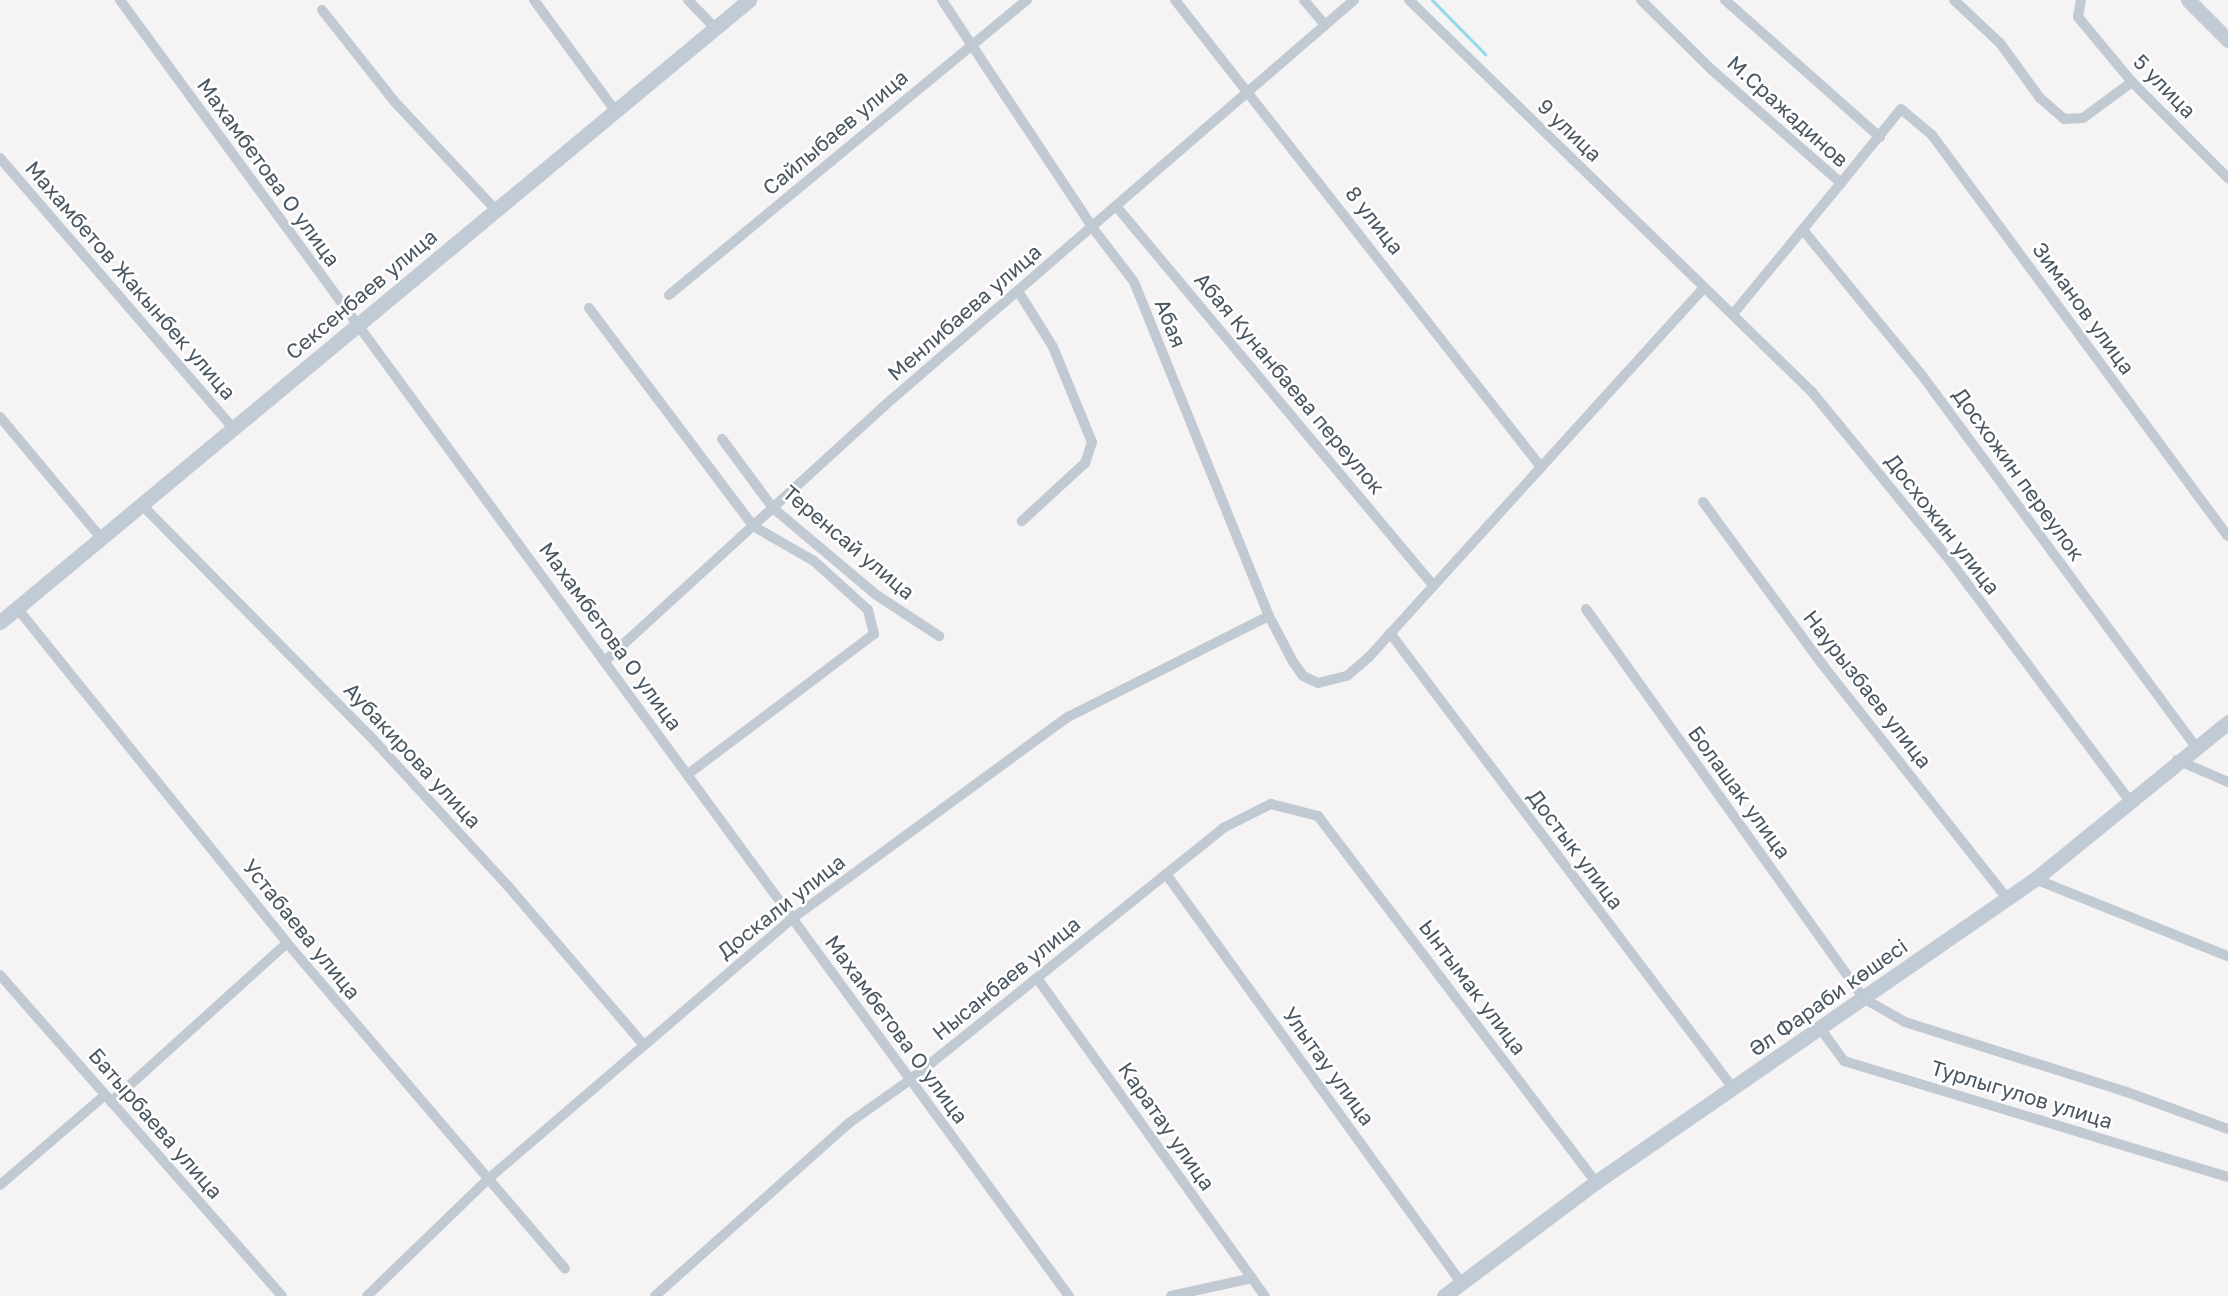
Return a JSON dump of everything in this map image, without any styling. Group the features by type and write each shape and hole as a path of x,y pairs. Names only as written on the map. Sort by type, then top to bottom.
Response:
{"street":[{"name":"Махамбетова О улица","path":"120,0 1069,1296"},
{"path":"534,0 616,112"},
{"path":"688,0 715,28"},
{"name":"Сексенбаев улица","path":"0,622 749,0"},
{"name":"Абая","path":"942,0 1092,227 1134,282 1269,616 1293,662 1303,676 1318,682 1347,676 1390,633"},
{"name":"Сайлыбаев улица","path":"669,295 1028,0"},
{"name":"8 улица","path":"1175,0 1541,467"},
{"path":"1304,0 1325,25"},
{"name":"Менлибаева улица","path":"605,661 773,508 1018,291 1354,0"},
{"name":"9 улица","path":"1409,0 1704,287"},
{"name":"М.Сражадинов","path":"1641,0 1712,70 1841,183 1732,314"},
{"path":"1725,0 1880,136 1841,183"},
{"path":"1954,0 2000,43 2040,98 2064,119 2083,118 2132,82"},
{"name":"5 улица","path":"2081,0 2078,17 2132,82 2228,177"},
{"path":"2188,0 2228,40"},
{"path":"321,10 394,101 496,210"},
{"name":"Зиманов улица","path":"1880,136 1901,109 1932,135 2228,536"},
{"name":"Махамбетов Жакынбек улица","path":"0,158 233,428"},
{"name":"Абая Кунанбаева переулок","path":"1116,206 1433,585"},
{"name":"Досхожин переулок","path":"1803,230 1921,374 2195,746"},
{"path":"1390,633 1704,287"},
{"name":"Досхожин улица","path":"1704,287 1812,392 1940,549 2132,803"},
{"path":"1018,291 1053,347 1092,442 1085,463 1022,520"},
{"path":"589,308 753,526 822,568 868,610 874,634 688,774"},
{"path":"0,417 102,539"},
{"name":"Теренсай улица","path":"722,439 773,508 875,594 939,636"},
{"name":"Наурызбаев улица","path":"1703,502 1822,664 2006,897"},
{"name":"Аубакирова улица","path":"142,505 369,735 508,886 643,1044"},
{"name":"Устабаева улица","path":"17,608 287,944 565,1269"},
{"name":"Болашак улица","path":"1586,609 1863,998"},
{"name":"Доскали улица","path":"368,1296 487,1180 643,1044 793,918 1068,717 1269,616"},
{"name":"Достык улица","path":"1390,633 1733,1088"},
{"name":"Әл Фараби көшесі","path":"1444,1296 1460,1281 1596,1182 2035,879 2132,803 2177,760 2228,722"},
{"path":"2177,760 2228,782"},
{"name":"Нысанбаев улица","path":"655,1296 849,1123 910,1080 1222,828 1271,804 1318,816"},
{"name":"Ынтымак улица","path":"1318,816 1596,1182"},
{"name":"Улытау улица","path":"1166,874 1460,1281"},
{"path":"2035,879 2228,956"},
{"path":"0,1185 108,1098 287,944"},
{"name":"Батырбаева улица","path":"0,975 282,1296"},
{"name":"Каратау улица","path":"1038,978 1265,1296"},
{"name":"Турлыгулов улица","path":"1863,998 1905,1023 2124,1091 2228,1129"},
{"name":"Турлыгулов улица","path":"1820,1028 1844,1061 2228,1177"},
{"path":"1171,1296 1251,1278"}],"waterway":[{"path":"1432,0 1485,54"}]}
